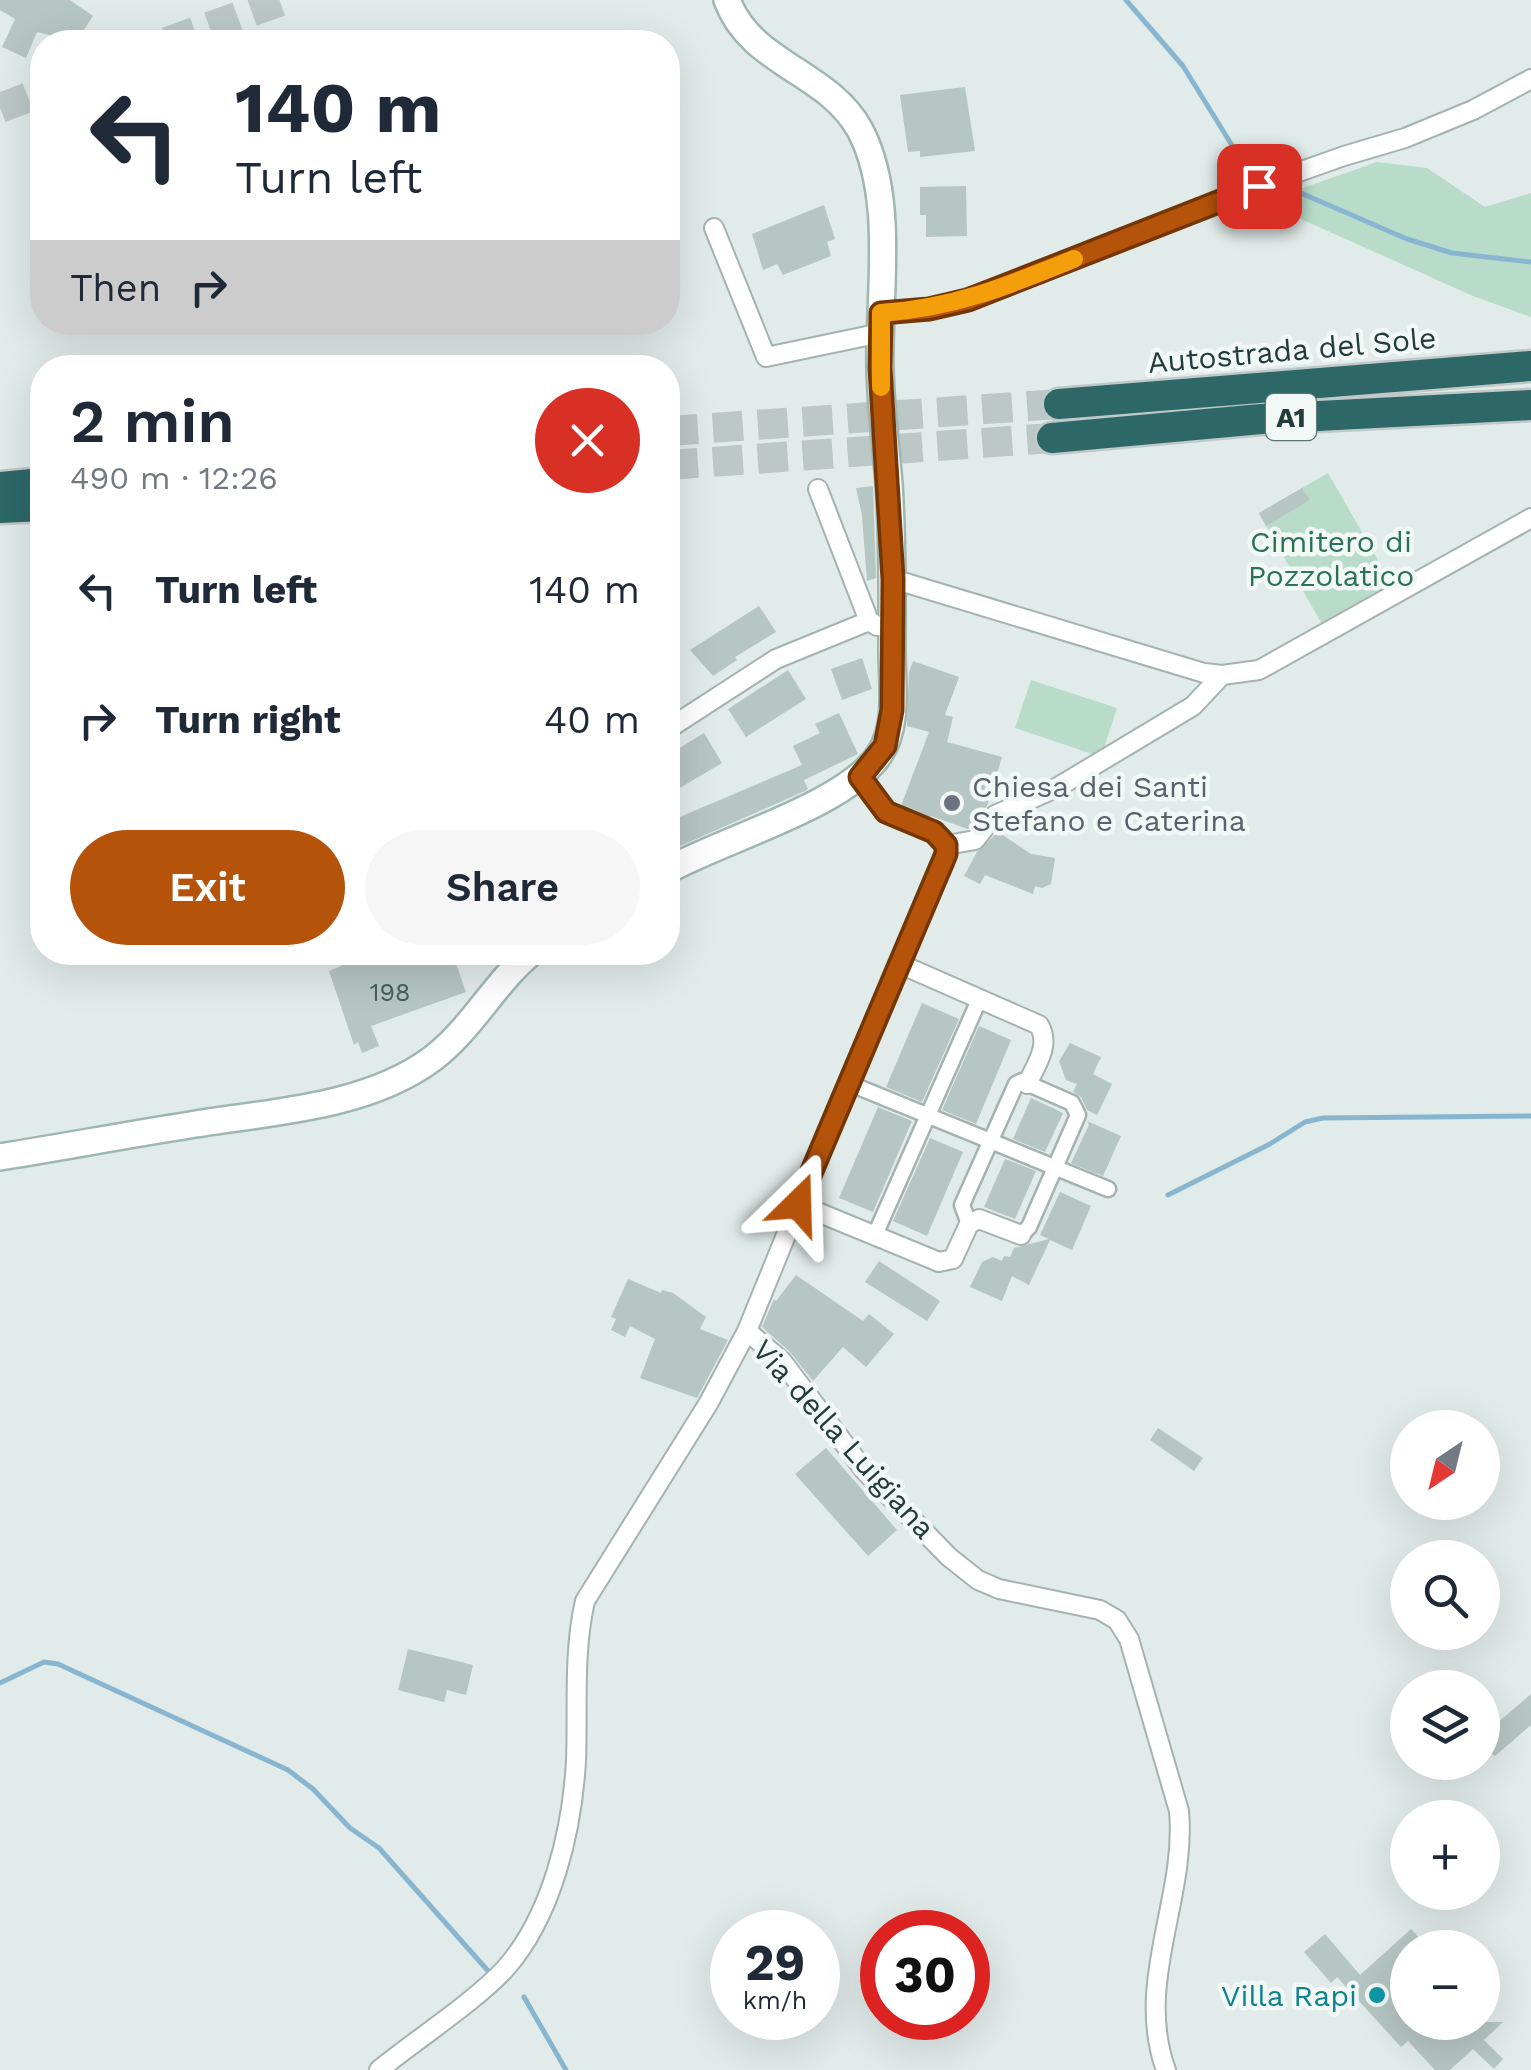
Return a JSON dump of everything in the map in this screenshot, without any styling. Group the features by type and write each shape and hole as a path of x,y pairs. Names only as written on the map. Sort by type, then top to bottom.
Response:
{"highway":[{"name":"Autostrada del Sole","path":"1059,404 1531,366"},
{"name":"A1","path":"1052,438 1262,419 1531,405"},
{"path":"0,487 30,484"},
{"path":"0,508 30,507"}],"main road":[{"path":"680,865 815,804 860,777 885,746 890,729 881,624 893,579 879,201 871,159 860,130 838,100 748,37 727,0"},
{"path":"0,1157 308,1105 380,1087 418,1068 449,1045 518,965"}],"street":[{"path":"714,228 766,357 968,300 1231,196 1405,138 1473,110 1531,79"},
{"path":"680,722 776,659 881,624 818,489"},
{"path":"893,579 1222,675 1259,670 1531,518"},
{"path":"946,845 975,840 996,815 1058,787 1193,706 1222,675"},
{"path":"379,2070 497,1976 516,1953 546,1900 569,1821 576,1766 580,1626 585,1601 708,1404 747,1330 944,863 946,845 934,832 886,812 860,777"},
{"path":"900,964 1039,1025 1044,1047 1027,1084"},
{"path":"875,1235 978,1000"},
{"path":"848,1083 1108,1190"},
{"path":"798,1204 940,1262 952,1259 970,1224 979,1218 1021,1236 1029,1227 1078,1116 1077,1108 1027,1084 1016,1084 962,1205 970,1224"},
{"name":"Via della Luigiana","path":"747,1330 782,1360 864,1470 963,1568 998,1589 1100,1610 1117,1620 1130,1639 1179,1811 1182,1840 1158,1961 1158,2049 1166,2070"}],"green space":[{"path":"1377,162 1427,168 1485,207 1531,193 1531,317 1473,296 1263,202"},
{"name":"Cimitero di Pozzolatico","path":"1328,473 1393,586 1323,626 1259,513"},
{"path":"1031,680 1117,708 1101,757 1015,728"}],"building":[{"path":"0,0 70,0 93,16 84,30 30,30 26,58 2,47 15,19 0,10"},
{"path":"965,87 975,151 920,157 920,151 908,152 900,95"},
{"path":"966,186 967,236 926,237 926,215 920,215 920,187"},
{"path":"824,205 835,239 827,242 831,256 783,275 777,264 763,270 752,234"},
{"path":"873,486 876,578 867,581 856,488"},
{"path":"1302,488 1310,500 1266,526 1259,513"},
{"path":"759,606 776,632 713,676 690,650"},
{"path":"862,658 872,689 842,700 831,669"},
{"path":"913,661 959,677 945,715 953,717 947,742 1002,757 987,806 968,829 901,806 929,732 907,726"},
{"path":"788,670 806,699 746,737 728,709"},
{"path":"839,713 858,754 804,780 808,789 805,791 680,846 680,817 802,765 793,746 820,733 815,724"},
{"path":"704,733 722,763 680,788 680,748"},
{"path":"998,832 1031,854 1055,858 1051,884 1035,886 1033,894 985,875 980,884 964,876 977,852"},
{"path":"343,965 457,965 466,992 371,1026 379,1046 362,1053 358,1042 354,1045 329,971"},
{"path":"922,1003 959,1019 922,1102 886,1087"},
{"path":"979,1026 1011,1040 976,1124 942,1110"},
{"path":"1070,1043 1101,1057 1093,1074 1112,1084 1097,1115 1087,1110 1081,1097 1073,1092 1077,1084 1066,1080 1059,1061"},
{"path":"1031,1098 1063,1113 1045,1152 1013,1139"},
{"path":"878,1107 912,1121 873,1212 839,1198"},
{"path":"1087,1121 1121,1136 1103,1176 1071,1163 1089,1125"},
{"path":"930,1138 963,1152 927,1236 893,1221"},
{"path":"1005,1159 1036,1171 1015,1219 984,1207"},
{"path":"1060,1192 1091,1206 1072,1250 1050,1240 1029,1285 1012,1276 1002,1301 970,1287 982,1262 993,1257 1002,1261 1004,1256 1010,1257 1014,1248 1049,1239 1040,1235"},
{"path":"879,1261 940,1301 927,1321 865,1282"},
{"path":"796,1275 863,1321 869,1314 894,1334 866,1367 843,1347 813,1381 790,1352 762,1327 774,1299"},
{"path":"628,1279 661,1293 673,1293 706,1317 700,1329 728,1340 697,1398 640,1378 655,1339 630,1326 625,1337 611,1330 616,1319 611,1317"},
{"path":"1158,1428 1203,1458 1194,1471 1150,1440"},
{"path":"826,1448 897,1530 868,1556 795,1474"},
{"path":"408,1649 473,1665 466,1695 447,1690 444,1702 398,1690"},
{"path":"1531,1694 1531,1725 1500,1752 1500,1721"},
{"path":"1325,1934 1360,1975 1390,1948 1390,2035 1337,1977 1331,1983 1304,1952"},
{"path":"1395,2040 1484,2040 1503,2059 1494,2069 1473,2049 1450,2070 1435,2070 1408,2041 1401,2047"}],"waterway":[{"path":"1126,0 1183,66 1238,155 1271,178"},
{"path":"1280,184 1407,239 1452,253 1531,262"},
{"path":"1168,1195 1305,1122 1323,1118 1531,1116"},
{"path":"0,1683 44,1662 58,1664 288,1770 313,1789 350,1828 379,1848 489,1972"},
{"path":"524,1997 566,2070"}],"tunnel":[{"path":"200,30 284,0"},
{"path":"0,108 30,97"},
{"path":"680,430 1059,404"},
{"path":"680,464 1052,438"}],"slow traffic":[{"path":"881,387 881,313 929,309 968,300 1074,259"}],"place":[{"name":"Chiesa dei Santi Stefano e Caterina","path":"952,803"},
{"name":"Villa Rapi","path":"1377,1995"}],"route":[{"path":"798,1204 946,854 942,838 886,812 860,777 885,746 892,710 893,579 880,368 881,313 929,309 968,300 1259,186"}]}
